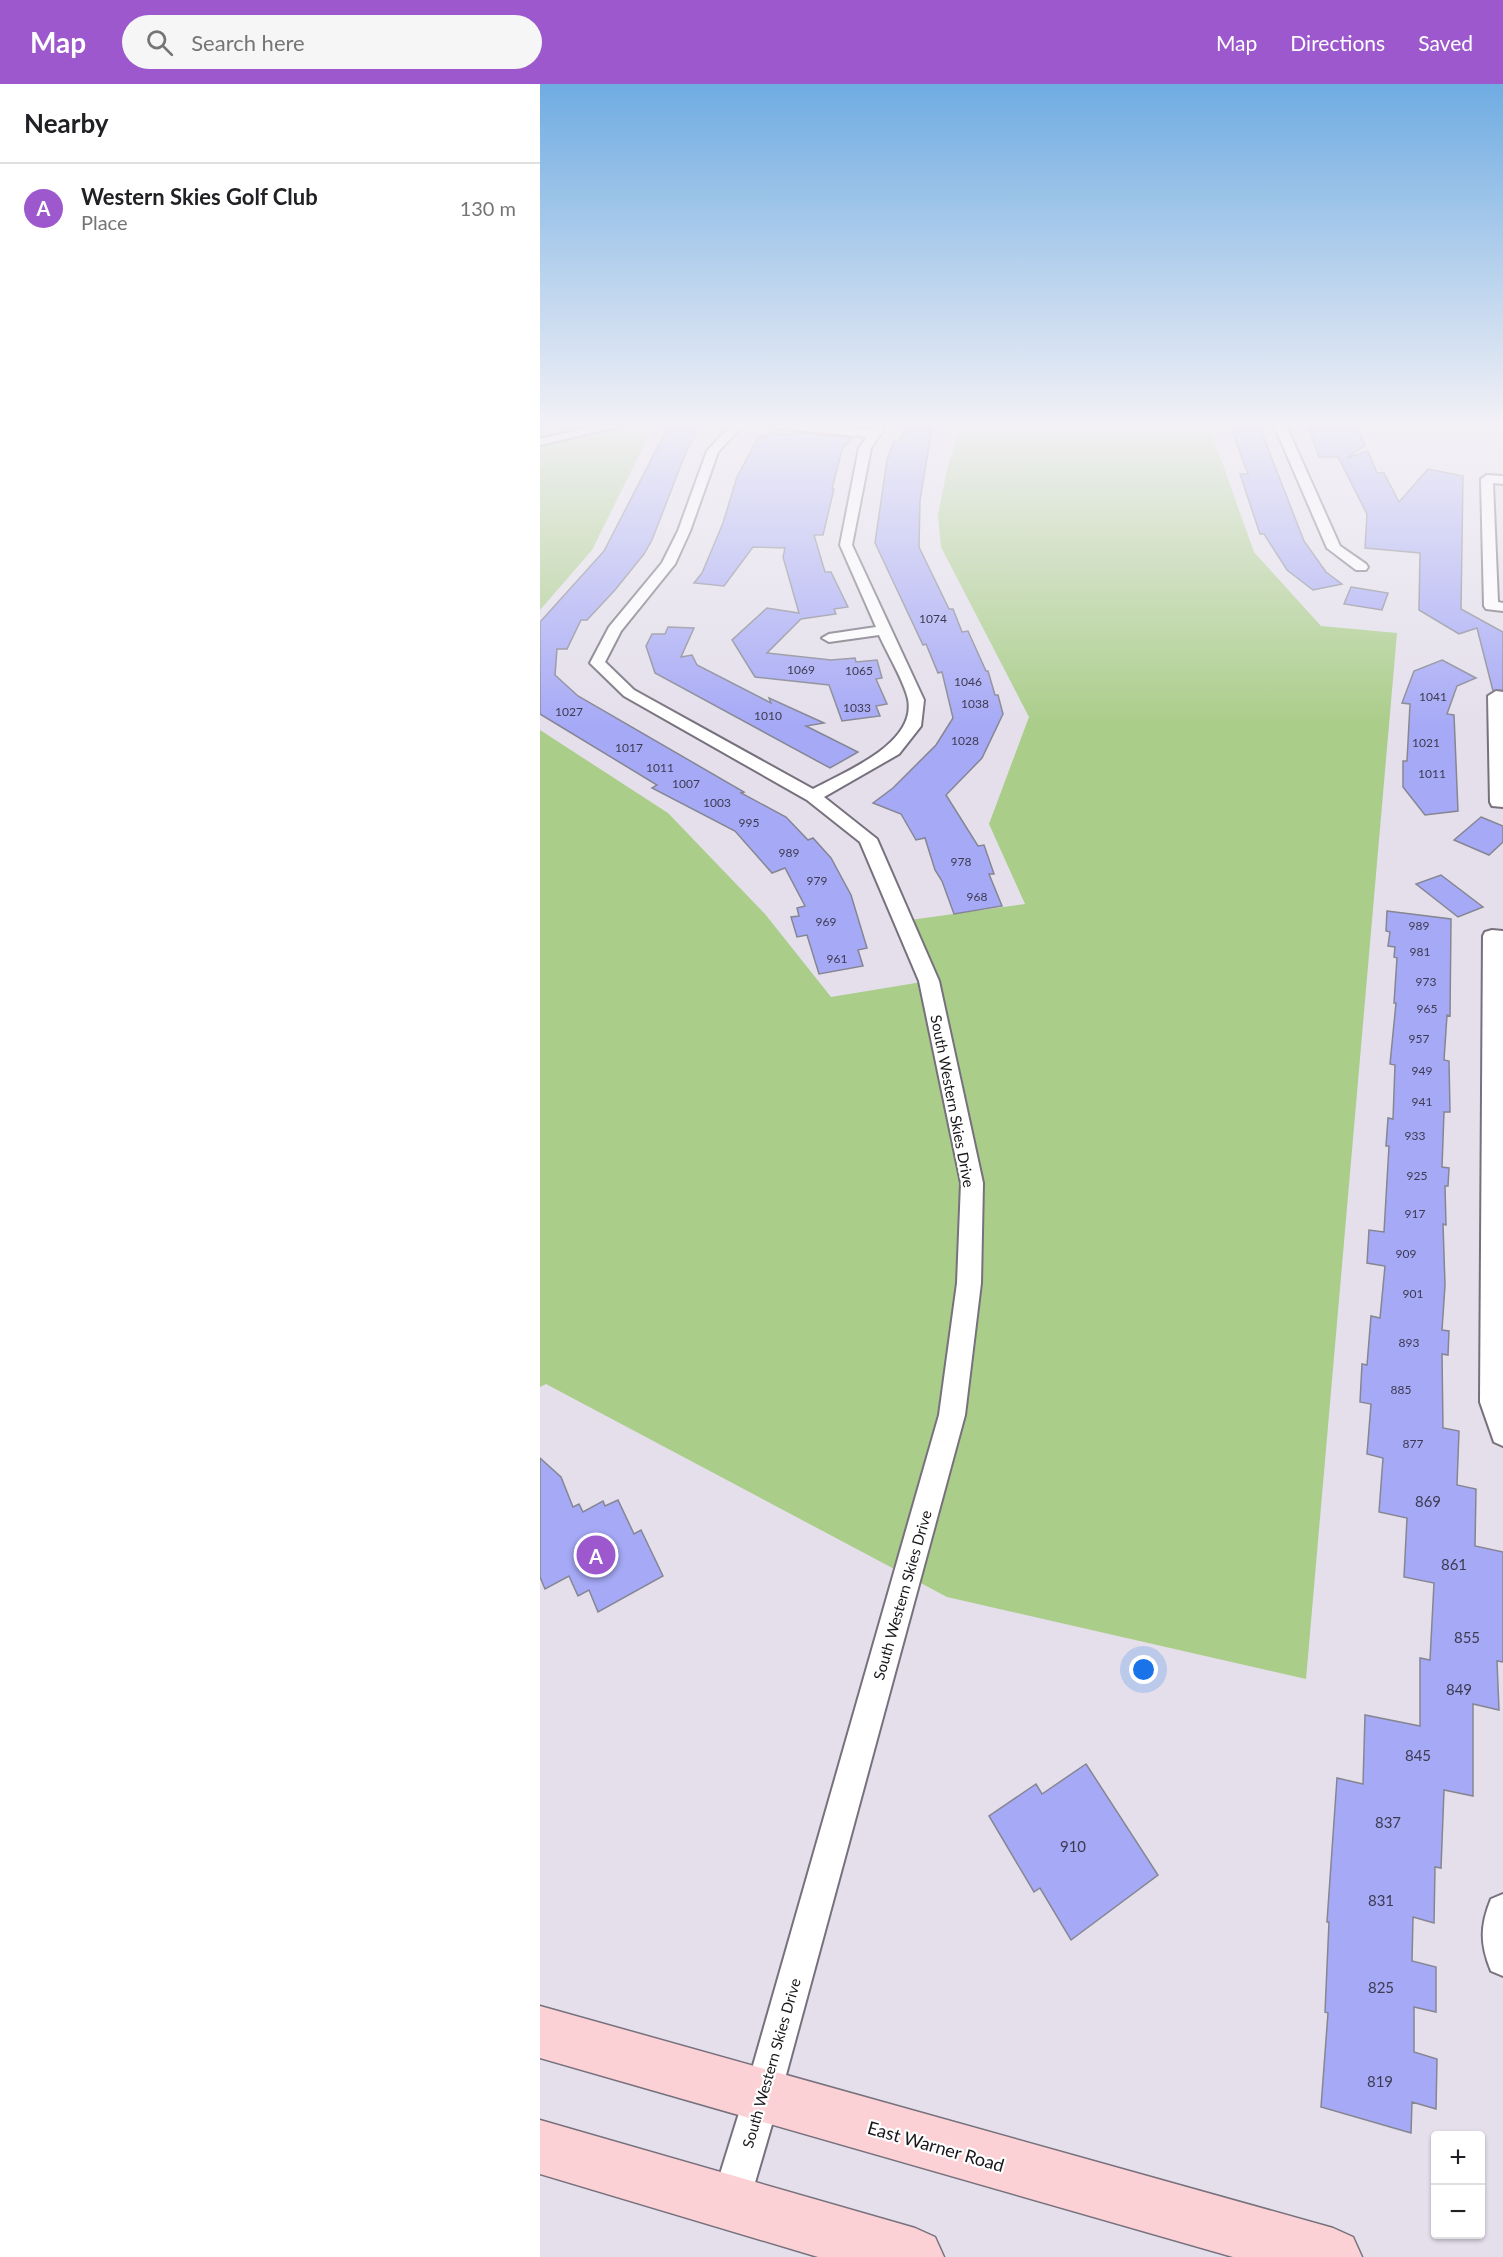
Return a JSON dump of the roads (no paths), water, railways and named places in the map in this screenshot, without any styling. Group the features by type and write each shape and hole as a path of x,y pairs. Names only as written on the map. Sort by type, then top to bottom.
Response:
{"main road":[{"name":"East Warner Road","path":"540,2032 762,2097 1333,2257"},
{"path":"540,2147 915,2257"}],"street":[{"name":"South Western Skies Drive","path":"686,524 668,564 614,630 597,663 629,693 813,796 868,839 928,981 972,1183 970,1260 952,1415 762,2097 730,2203"},
{"path":"813,796 893,751 913,726 916,700 846,545 850,524"},
{"path":"1324,524 1334,548 1361,567"},
{"path":"1491,524 1497,606"},
{"path":"829,638 884,630"},
{"path":"1499,696 1501,802"},
{"path":"1498,937 1499,1101 1493,1402 1503,1434"},
{"path":"1503,1911 1498,1931 1503,1959"}],"place":[{"name":"Western Skies Golf Club","path":"596,1555"}]}
